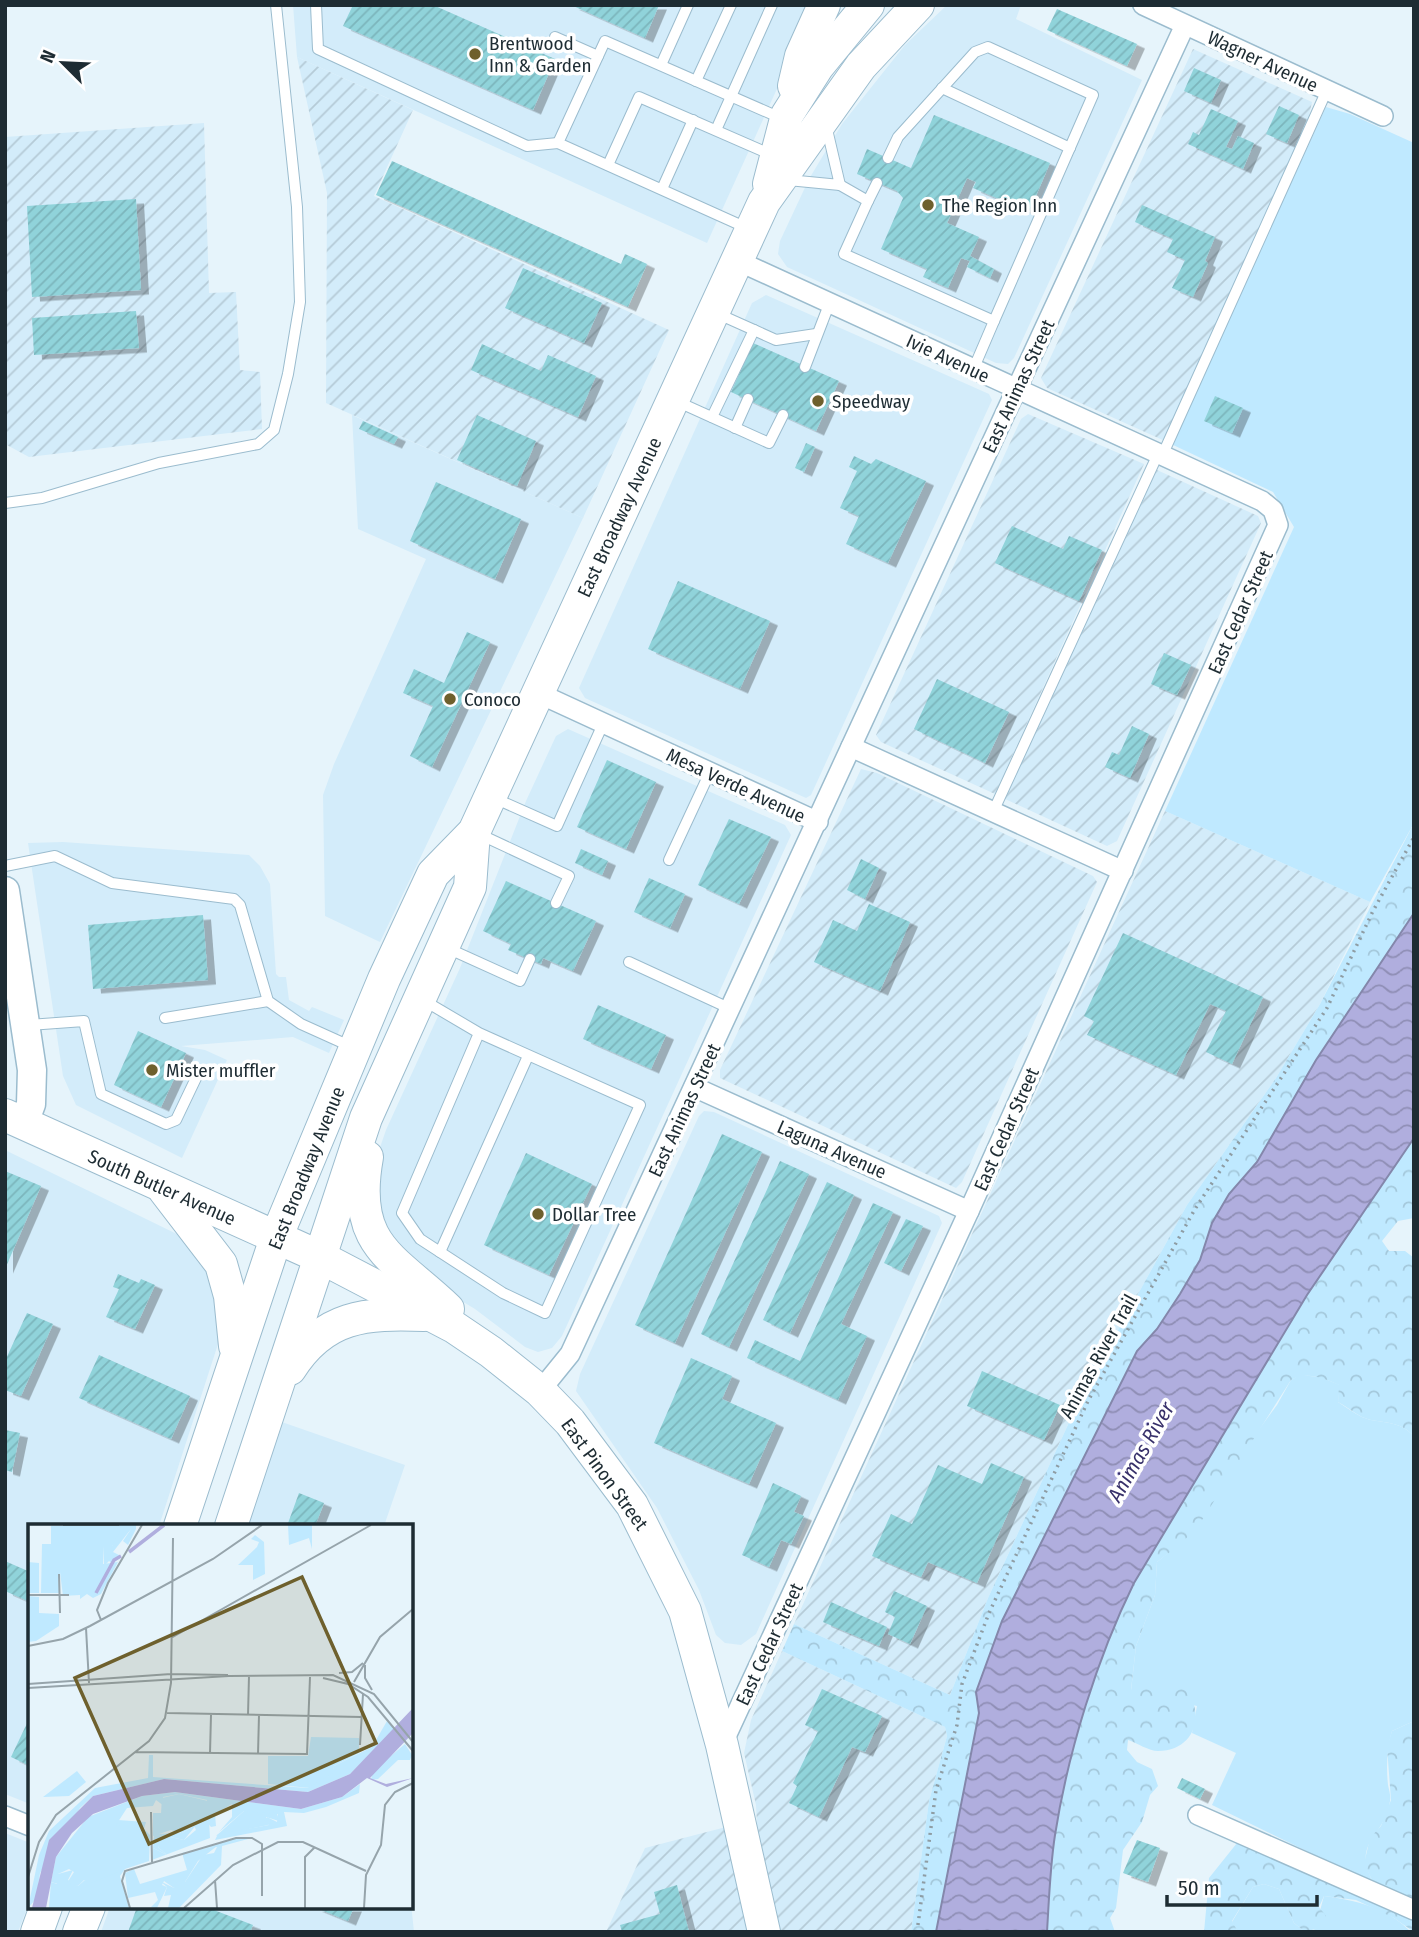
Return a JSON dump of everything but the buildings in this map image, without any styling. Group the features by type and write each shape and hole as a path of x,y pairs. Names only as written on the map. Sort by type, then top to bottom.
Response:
{"main road":[{"path":"786,118 801,57 824,5"},
{"name":"East Broadway Avenue","path":"232,1524 380,1085 470,887 474,832 768,192 786,118 818,66 868,5"},
{"name":"East Broadway Avenue","path":"768,192 861,66 918,5"},
{"name":"East Broadway Avenue","path":"181,1524 276,1238 355,1048 433,874 474,832"},
{"path":"5,891 32,1091 15,1119"},
{"path":"380,1085 362,1196 366,1222 387,1257 491,1352"},
{"name":"South Butler Avenue","path":"15,1119 320,1257"},
{"path":"162,1187 221,1264 230,1296 236,1358"},
{"name":"East Pinon Street","path":"320,1257 431,1315 491,1352 540,1391 570,1422 632,1505 658,1552 685,1611 722,1745 764,1932"},
{"path":"270,1408 297,1359 327,1330 362,1316 431,1315"},
{"path":"37,1932 45,1909"},
{"path":"79,1932 88,1909"}],"street":[{"name":"Wagner Avenue","path":"1143,5 1383,117"},
{"name":"East Animas Street","path":"851,747 1185,25"},
{"name":"Ivie Avenue","path":"736,260 1262,501 1273,510"},
{"name":"East Cedar Street","path":"722,1745 969,1211 1275,533 1278,520 1273,510"},
{"name":"Mesa Verde Avenue","path":"538,694 818,822 851,747"},
{"path":"851,747 1123,871"},
{"name":"East Animas Street","path":"540,1391 570,1354 818,822"},
{"name":"Laguna Avenue","path":"694,1087 969,1211"},
{"path":"1198,1815 1414,1910"},
{"path":"5,1816 28,1825"}],"lane":[{"path":"5,503 42,498 159,463 258,444 274,429 288,374 300,302 297,207 276,5"},
{"path":"316,5 318,49 527,146 558,143 662,189 768,192 840,185 868,201"},
{"path":"661,65 688,5"},
{"path":"696,81 731,5"},
{"path":"716,130 772,5"},
{"path":"555,37 598,57"},
{"path":"558,143 605,41 786,118"},
{"path":"888,158 898,137 942,88 975,52 988,47 1093,95 973,370"},
{"path":"942,88 1070,148"},
{"path":"993,811 1327,90"},
{"path":"608,165 639,97 716,130 768,192"},
{"path":"824,118 840,185"},
{"path":"662,189 693,120"},
{"path":"877,183 844,254 994,321"},
{"path":"806,367 830,302"},
{"path":"713,312 776,340 816,334"},
{"path":"712,417 754,330"},
{"path":"771,352 776,340"},
{"path":"735,428 748,399"},
{"path":"673,400 769,443 783,415"},
{"path":"490,796 557,826 604,724"},
{"path":"669,860 710,772"},
{"path":"474,832 569,876 556,903"},
{"path":"5,866 55,856 111,883 234,899 240,905 268,1001 302,1024 355,1048"},
{"path":"444,946 520,981 530,960"},
{"path":"629,962 731,1009"},
{"path":"419,998 479,1033 640,1105 545,1313 503,1293 420,1239 402,1213 479,1033"},
{"path":"165,1018 268,1001"},
{"path":"25,1026 84,1021 88,1026 101,1094 166,1124 176,1121 197,1076"},
{"path":"440,1252 528,1056"}],"path":[{"name":"Animas River Trail","path":"916,1932 936,1790 957,1725 962,1684 1000,1590 1088,1401 1195,1209 1327,1008 1373,911 1414,837"}],"shaded area":[{"path":"293,5 815,5 707,243 297,57"},
{"path":"947,5 1021,5 1016,19 1142,80 1014,358 1008,364 996,363 787,267 778,254 780,241 809,179 842,124 905,45"},
{"path":"1193,49 1312,102 1308,120 1165,441 1047,388 1041,378"},
{"path":"297,57 413,110 374,196 669,330 583,518 326,403 327,193"},
{"path":"204,123 209,293 236,292 240,370 260,372 262,429 29,457 5,444 5,137"},
{"path":"766,295 989,394 992,400 811,795 806,798 585,698 579,688 752,303"},
{"path":"1028,414 1144,464 995,794 881,742 876,735 1021,419"},
{"path":"352,415 583,518 380,942 325,916 323,795 334,764 426,559 358,529"},
{"path":"1157,470 1258,516 1261,523 1117,841 1107,846 1005,799"},
{"path":"568,729 785,825 791,835 562,1336 552,1348 538,1352 525,1347 475,1309 415,1273 384,1241 375,1162 386,1130 460,968 526,801 556,736"},
{"path":"861,769 877,773 1093,876 1097,882 962,1182 956,1188 720,1078 720,1070"},
{"path":"1165,811 1370,902 1320,1004 1276,1078 1187,1205 1078,1403 988,1598 950,1695 794,1624"},
{"path":"63,842 249,855 260,866 270,884 276,974 286,977 289,1000 309,1011 312,1007 344,1020 329,1053 293,1037 181,1046 205,1050 227,1060 182,1158 76,1105 63,1076 28,843"},
{"path":"704,1111 714,1112 939,1216 942,1223 756,1634 741,1645 725,1643 716,1635 699,1590 657,1508 576,1391 580,1374 699,1116"},
{"path":"5,1150 189,1240 213,1267 219,1341 160,1524 28,1524 28,1803 5,1794"},
{"path":"279,1421 405,1465 385,1524 245,1524"},
{"path":"782,1651 945,1727 947,1736 929,1801 911,1932 776,1932 758,1845 756,1805 744,1753 751,1720"},
{"path":"726,1827 751,1932 606,1932 645,1848"},
{"path":"5,1833 28,1842 28,1905 18,1932 5,1932"},
{"path":"109,1909 412,1909 414,1932 101,1932"}],"green space":[{"path":"1326,107 1350,114 1414,143 1414,823 1370,902 1165,811 1294,527 1273,492 1171,444"},
{"path":"1414,823 1414,913 1316,1060 1257,1162 1229,1194 1212,1223 1200,1260 1157,1329 1137,1351 1002,1621 976,1692 979,1713 936,1932 911,1932 929,1801 947,1736 945,1727 782,1651 794,1624 950,1695 988,1598 1078,1403 1187,1205 1276,1078 1320,1004"},
{"path":"1414,1138 1414,1218 1398,1221 1382,1241 1389,1251 1405,1251 1414,1258 1414,1436 1395,1424 1362,1417 1338,1402 1339,1385 1309,1376 1291,1380 1202,1520 1184,1541 1157,1562 1155,1595 1136,1646 1131,1690 1155,1681 1174,1683 1187,1692 1194,1706 1195,1721 1190,1736 1177,1747 1154,1751 1128,1740 1127,1750 1137,1762 1152,1769 1158,1786 1150,1795 1142,1822 1123,1850 1116,1908 1110,1918 1115,1932 1047,1932 1053,1847 1068,1771 1096,1674 1134,1583 1307,1295"},
{"path":"1300,1375 1320,1377 1340,1385 1338,1402 1362,1417 1395,1424 1414,1436 1414,1721 1392,1731 1390,1737 1387,1778 1390,1801 1382,1824 1367,1849 1366,1858 1374,1884 1212,1805 1236,1753 1192,1733 1197,1706 1131,1691 1136,1646 1155,1595 1157,1562 1168,1553 1277,1405 1291,1380"},
{"path":"1414,1721 1414,1902 1374,1884 1364,1864 1370,1838 1381,1826 1391,1800 1387,1747 1392,1731"},
{"path":"1237,1843 1414,1920 1414,1932 1394,1918 1356,1900 1324,1896 1319,1907 1326,1916 1315,1929 1305,1932 1294,1923 1279,1889 1264,1884 1253,1887 1232,1921 1238,1932 1204,1932 1209,1878"},
{"path":"1264,1884 1279,1889 1294,1923 1305,1932 1238,1932 1232,1922 1253,1887"},
{"path":"1324,1896 1371,1906 1392,1917 1411,1932 1310,1932 1315,1929"}],"water":[{"name":"Animas River","path":"1414,913 1414,1138 1307,1295 1134,1583 1096,1674 1068,1771 1053,1847 1047,1932 936,1932 979,1713 976,1692 1002,1621 1137,1351 1157,1329 1200,1260 1212,1223 1229,1194 1257,1162 1316,1060"}],"place":[{"name":"Brentwood Inn & Garden","path":"475,54"},
{"name":"The Region Inn","path":"928,205"},
{"name":"Speedway","path":"818,401"},
{"name":"Conoco","path":"450,699"},
{"name":"Mister muffler","path":"152,1070"},
{"name":"Dollar Tree","path":"538,1214"}]}
